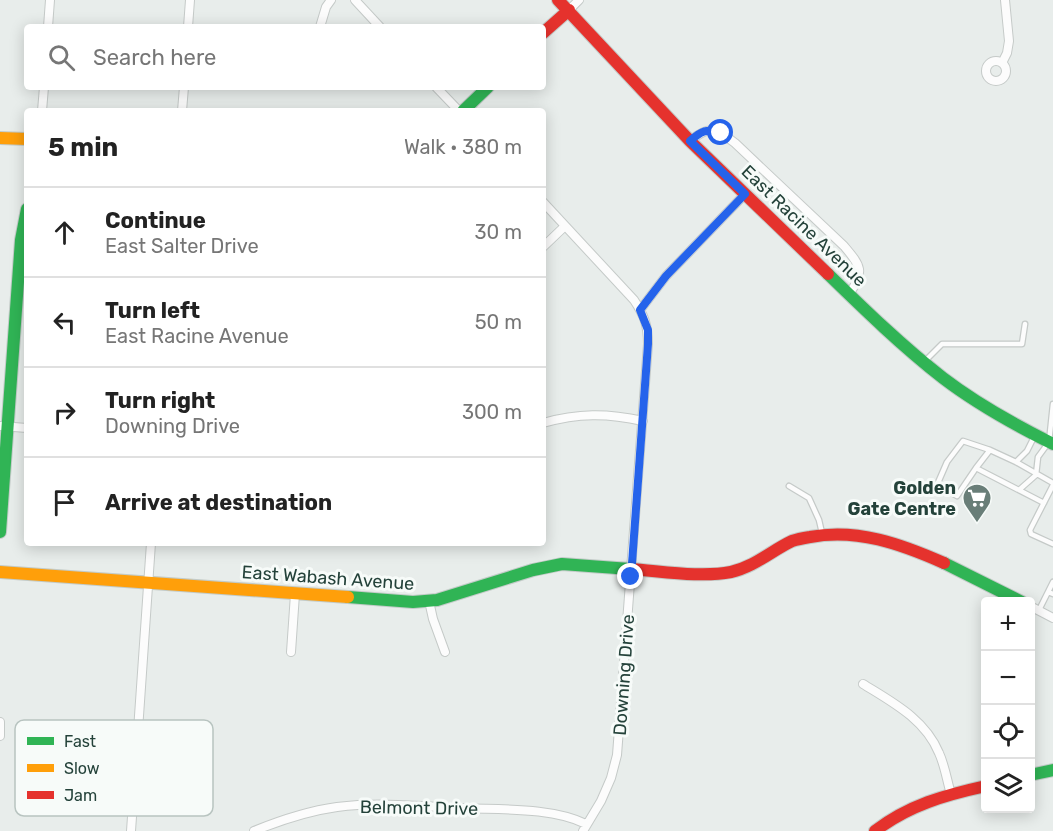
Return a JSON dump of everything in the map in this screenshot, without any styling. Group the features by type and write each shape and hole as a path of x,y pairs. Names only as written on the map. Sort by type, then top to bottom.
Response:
{"street":[{"path":"48,24 50,0"},
{"path":"188,24 190,0"},
{"path":"321,24 326,7 331,0"},
{"path":"355,0 377,24"},
{"name":"East Racine Avenue","path":"558,0 690,141 900,343 944,379 982,405 1051,443"},
{"path":"546,30 579,0"},
{"path":"1002,63 1009,41 1005,0"},
{"path":"42,108 44,90"},
{"path":"182,108 184,90"},
{"path":"439,90 458,108"},
{"path":"464,108 485,90"},
{"path":"690,141 700,132 710,129 721,133 735,143 844,246 855,259 860,276 849,294"},
{"path":"0,138 24,139"},
{"path":"546,205 623,288 640,310 666,276 745,194"},
{"path":"0,532 4,426 24,224"},
{"path":"546,244 565,226"},
{"name":"Downing Drive","path":"584,828 601,801 618,755 648,330 640,310"},
{"path":"546,422 574,416 599,414 643,421"},
{"path":"4,426 24,428"},
{"name":"East Wabash Avenue","path":"0,572 413,603 429,602 550,565 701,574 724,573 744,568 796,540 822,533 867,537 931,556 1012,597"},
{"path":"139,720 152,546"},
{"path":"291,652 295,594"},
{"path":"429,602 445,652"},
{"path":"1035,608 1053,618"},
{"path":"863,684 897,705 923,727 940,754 951,794"},
{"path":"0,722 0,736"},
{"path":"1035,774 1053,770"},
{"path":"875,831 904,811 951,794 981,787"},
{"name":"Belmont Drive","path":"254,831 293,816 366,805 524,811 562,815 573,818 584,828"},
{"path":"131,831 132,816"}],"lane":[{"path":"923,362 942,344 1022,344 1025,324"},
{"path":"1019,490 1036,475 1038,457 1051,443 1053,404"},
{"path":"1016,462 1027,451 1035,435"},
{"path":"990,450 957,496 937,485 947,462 963,441 990,450 1016,462 1053,484 1030,530 1031,534 1053,544"},
{"path":"976,468 1044,503"},
{"path":"789,486 809,498 822,533"},
{"path":"1035,608 1051,593 1053,582"}],"traffic: fast":[{"path":"466,108 485,90"},
{"path":"0,532 24,224"},
{"path":"828,274 898,341 943,378 996,414 1053,444"},
{"path":"944,563 1012,597"},
{"path":"348,597 413,602 437,600 533,570 562,564 630,569"},
{"path":"1035,774 1053,770"}],"traffic: slow":[{"path":"0,138 24,139"},
{"path":"0,572 348,597"}],"traffic: jam":[{"path":"558,0 690,141 828,274"},
{"path":"546,30 569,10"},
{"path":"630,569 694,574 731,572 755,563 792,541 827,535 862,536 895,544 944,563"},
{"path":"875,831 901,814 928,802 981,787"}],"place":[{"name":"Golden Gate Centre","path":"977,524"}],"route":[{"path":"631,577 648,344 648,330 640,310 666,276 745,194 690,141 704,130 710,129 721,133"}]}
